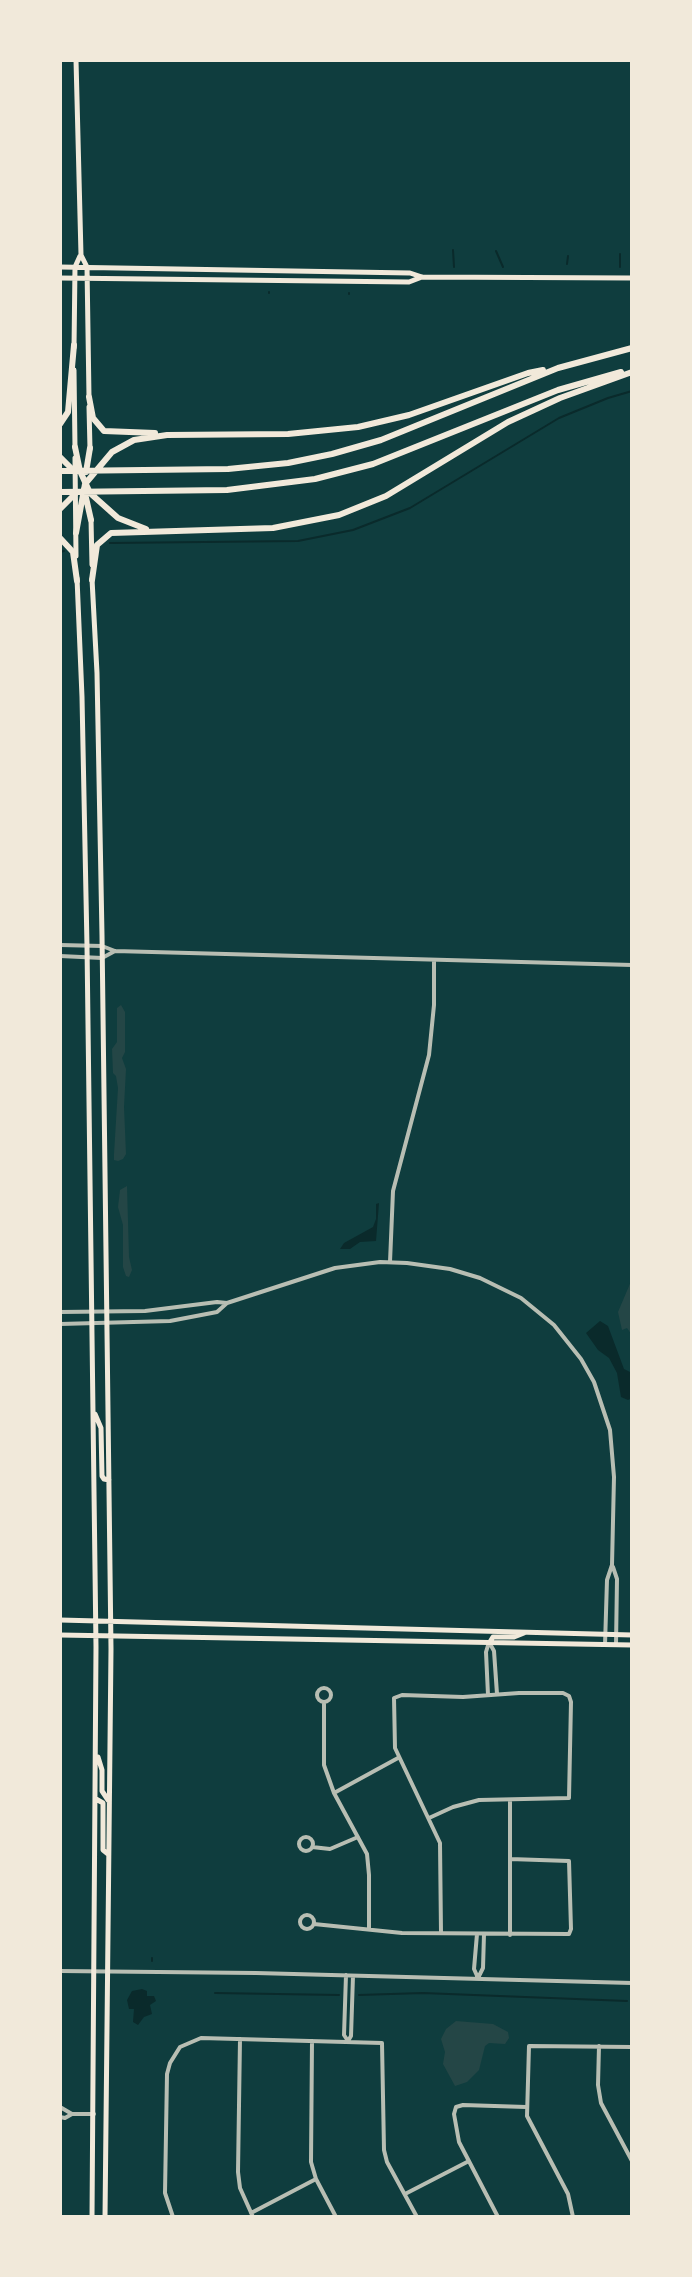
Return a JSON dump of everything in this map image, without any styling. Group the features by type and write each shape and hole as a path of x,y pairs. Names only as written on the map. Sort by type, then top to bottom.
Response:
{"highway":[{"path":"60,424 68,412 74,345"},
{"path":"89,397 93,418 104,431 167,435 288,434 358,427 440,405 528,373 632,348"},
{"path":"60,471 228,469 288,463 332,454 381,440 558,368"},
{"path":"60,492 240,489 333,475 386,459 558,390 632,371"},
{"path":"92,580 97,545 107,535 157,530 290,526 350,512 386,496 508,422 560,398 632,371"},
{"path":"60,509 106,457 119,447 134,440 167,435"},
{"path":"75,447 91,520"},
{"path":"76,533 90,448"},
{"path":"60,457 111,513 125,522 157,530"},
{"path":"60,538 73,552 77,581"}],"main road":[{"path":"76,60 81,255 87,267 90,448"},
{"path":"81,255 74,278 74,345 87,946 96,1637 92,2217"},
{"path":"60,267 410,273 422,277 632,278"},
{"path":"170,279 180,269"},
{"path":"180,269 189,279"},
{"path":"253,271 253,280"},
{"path":"60,278 409,282 422,277"},
{"path":"90,493 97,673 111,1621 105,2217"},
{"path":"93,1410 101,1428 103,1478 109,1480"},
{"path":"60,1620 632,1635"},
{"path":"274,1626 274,1639"},
{"path":"489,1642 492,1637 514,1637 524,1632"},
{"path":"60,1635 632,1645"},
{"path":"96,1749 102,1770 102,1791 109,1801"},
{"path":"96,1799 103,1803 103,1850 108,1854"},
{"path":"94,2114 106,2114"}],"street":[{"path":"60,945 102,946 115,951 632,965"},
{"path":"60,956 102,958 115,951"},
{"path":"390,1262 393,1191 429,1055 434,961"},
{"path":"60,1312 165,1310 227,1303 335,1268 390,1262 437,1266 489,1282 531,1305 568,1340 594,1382 610,1430 614,1469 612,1565 607,1580 605,1645"},
{"path":"60,1324 183,1319 217,1312 227,1303"},
{"path":"612,1565 617,1579 616,1645"},
{"path":"489,1642 494,1651 497,1694"},
{"path":"488,1695 486,1652 489,1642"},
{"path":"429,1818 479,1800 569,1798 569,1696 563,1693 402,1695 394,1698 398,1758 440,1843 441,1933"},
{"path":"324,1703 324,1765 334,1793 367,1854 369,1928"},
{"path":"334,1793 398,1758"},
{"path":"510,1800 510,1935"},
{"path":"312,1847 330,1849 358,1837"},
{"path":"314,1924 402,1933 569,1934 569,1861 510,1859"},
{"path":"477,1934 474,1969 478,1978"},
{"path":"478,1978 483,1968 484,1934"},
{"path":"60,1971 632,1983"},
{"path":"346,1975 344,2035 348,2041"},
{"path":"348,2041 351,2036 353,1975"},
{"path":"632,2031 632,2037"},
{"path":"173,2217 165,2193 167,2074 180,2047 201,2038 382,2043 384,2150 417,2217"},
{"path":"240,2039 238,2172 240,2188 252,2215 316,2179"},
{"path":"312,2040 309,2145 316,2179 336,2217"},
{"path":"573,2217 568,2194 531,2124 526,2107 529,2046 632,2047"},
{"path":"599,2046 601,2103 632,2161"},
{"path":"60,2107 72,2114"},
{"path":"498,2217 455,2129 454,2114 456,2107 526,2107"},
{"path":"60,2117 94,2114"},
{"path":"405,2194 469,2161"}],"shaded area":[{"path":"121,1005 125,1012 125,1052 122,1058 126,1069 126,1154 118,1161 114,1160 118,1088 113,1073 112,1049 117,1042 117,1008"},
{"path":"127,1186 132,1270 129,1277 123,1267 123,1225 118,1207 120,1190"},
{"path":"379,1203 376,1241 360,1242 350,1249 340,1249 344,1243 373,1227 376,1204"},
{"path":"632,1279 632,1335 627,1328 622,1330 618,1312"},
{"path":"600,1321 608,1326 624,1369 632,1373 632,1398 628,1400 621,1397 617,1373 609,1358 598,1350 586,1333"},
{"path":"132,1991 147,1991 147,1996 154,1996 156,2001 150,2005 152,2014 144,2017 138,2025 133,2022 134,2009 129,2009 127,2000"},
{"path":"456,2021 493,2024 508,2032 509,2038 505,2044 489,2043 485,2046 479,2070 467,2082 455,2086 443,2064 445,2052 441,2039 446,2029"}],"waterway":[{"path":"453,250 454,267"},
{"path":"496,251 503,267"},
{"path":"620,254 620,267"},
{"path":"567,264 568,256"},
{"path":"110,543 298,541 353,530 410,508 559,418 632,391"},
{"path":"60,552 64,551"},
{"path":"215,1993 339,1995"},
{"path":"359,1995 423,1993 627,2001"}]}
